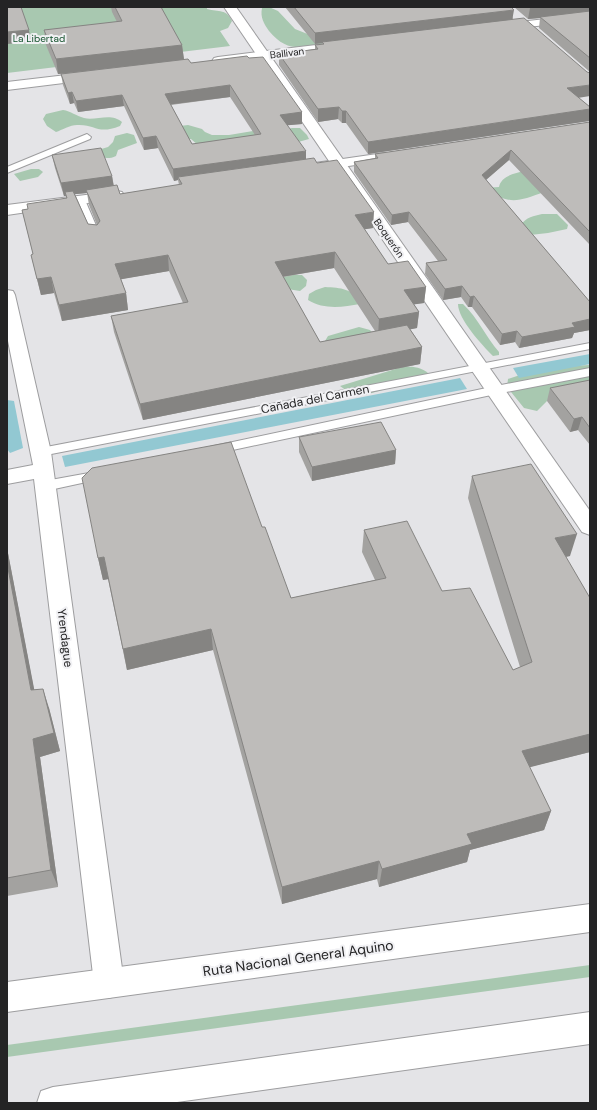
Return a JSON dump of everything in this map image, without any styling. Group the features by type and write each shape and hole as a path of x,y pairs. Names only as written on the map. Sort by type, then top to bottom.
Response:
{"main road":[{"name":"Boquerón","path":"230,7 590,527"},
{"path":"515,16 537,34"},
{"path":"494,28 590,17"},
{"name":"Ballivan","path":"210,62 351,45"},
{"path":"7,86 100,75"},
{"path":"299,170 401,155"},
{"path":"7,210 127,194"},
{"name":"Yrendague","path":"7,295 42,469 109,983"},
{"name":"Cañada del Carmen","path":"7,477 42,469"},
{"name":"Ruta Nacional General Aquino","path":"7,997 590,918"},
{"path":"53,1103 590,1028"}],"lane":[{"path":"7,170 87,137"},
{"path":"80,200 96,237"},
{"name":"Cañada del Carmen","path":"42,469 480,368 590,346"},
{"path":"201,453 494,388 590,372"},
{"path":"42,469 115,471"}],"green space":[{"name":"La Libertad","path":"7,7 207,7 207,9 228,14 230,17 232,21 228,28 220,31 230,46 7,73"},
{"path":"269,7 278,11 295,29 330,43 296,47 283,43 269,31 263,20 262,8"},
{"path":"63,110 69,111 84,118 89,119 108,117 118,119 122,122 120,126 106,130 83,125 74,125 56,132 47,126 43,119 46,114"},
{"path":"188,125 202,129 212,135 229,135 253,131 265,135 199,146 191,139 183,139 180,126"},
{"path":"300,128 309,139 291,144 285,130"},
{"path":"127,133 134,135 137,143 118,150 116,156 105,158 88,153 108,147 113,142 115,136"},
{"path":"31,169 39,169 43,172 38,177 20,181 14,174"},
{"path":"525,171 544,192 520,200 513,200 500,197 484,188 499,187 502,180 505,178"},
{"path":"542,214 557,214 568,225 567,229 530,235 521,225 533,216"},
{"path":"302,275 307,280 306,286 300,291 281,288 283,277"},
{"path":"325,287 346,290 354,295 360,304 334,307 320,305 308,300 309,294"},
{"path":"458,304 463,304 473,315 499,352 499,355 493,356 477,339 462,317"},
{"path":"359,327 370,330 375,336 316,344 325,341 328,336"},
{"path":"590,365 590,385 547,401 537,411 524,408 507,387 508,379 528,373 559,367"},
{"path":"402,367 418,368 431,376 365,395 347,391 340,386"},
{"path":"590,965 590,977 7,1057 7,1045"}],"water":[{"path":"590,354 590,364 519,378 513,368"},
{"path":"460,378 467,389 65,467 62,456"},
{"path":"7,400 14,401 23,448 10,453 7,449"}],"building":[{"path":"7,7 21,7 29,30 7,32"},
{"path":"115,7 161,7 182,45 56,59 44,30 122,21"},
{"path":"294,7 511,7 514,10 315,33"},
{"path":"590,11 590,58 540,17"},
{"path":"524,18 590,73 590,85 567,88 590,107 590,109 368,142 346,111 342,111 339,107 318,109 279,54 318,49 315,45 324,44 322,42"},
{"path":"247,56 249,58 263,57 302,112 280,115 306,151 173,169 156,136 143,138 122,95 76,101 72,92 68,93 61,74 188,59 191,63","holes":["230,85 261,134 192,144 165,94"]},
{"path":"590,122 590,232 511,150 482,175 590,302 590,319 572,323 575,327 522,337 517,331 502,334 474,296 470,297 462,286 445,289 426,263 447,260 409,212 392,215 354,162 378,158 375,154"},
{"path":"101,148 112,176 61,183 52,155"},
{"path":"314,158 317,163 337,160 374,212 355,215 388,264 408,261 426,287 404,290 419,312 379,319 335,252 275,262 320,342 407,325 422,347 140,404 111,316 188,302 168,255 115,264 126,293 59,305 51,277 37,279 31,255 33,254 22,210 28,209 27,204 67,198 65,192 73,191 88,224 97,225 100,221 86,190 117,185 120,194 182,184 178,177"},
{"path":"590,380 590,428 582,417 574,419 550,388"},
{"path":"381,422 396,450 312,467 299,437"},
{"path":"231,442 262,527 265,527 291,598 386,578 364,530 407,521 442,591 470,588 513,670 532,662 472,476 531,464 577,534 555,538 590,598 590,734 522,751 551,811 467,834 472,844 382,869 379,861 282,887 211,629 123,649 104,557 98,558 82,478 92,468"},
{"path":"7,563 31,690 43,689 54,733 33,739 51,870 7,878"}]}
